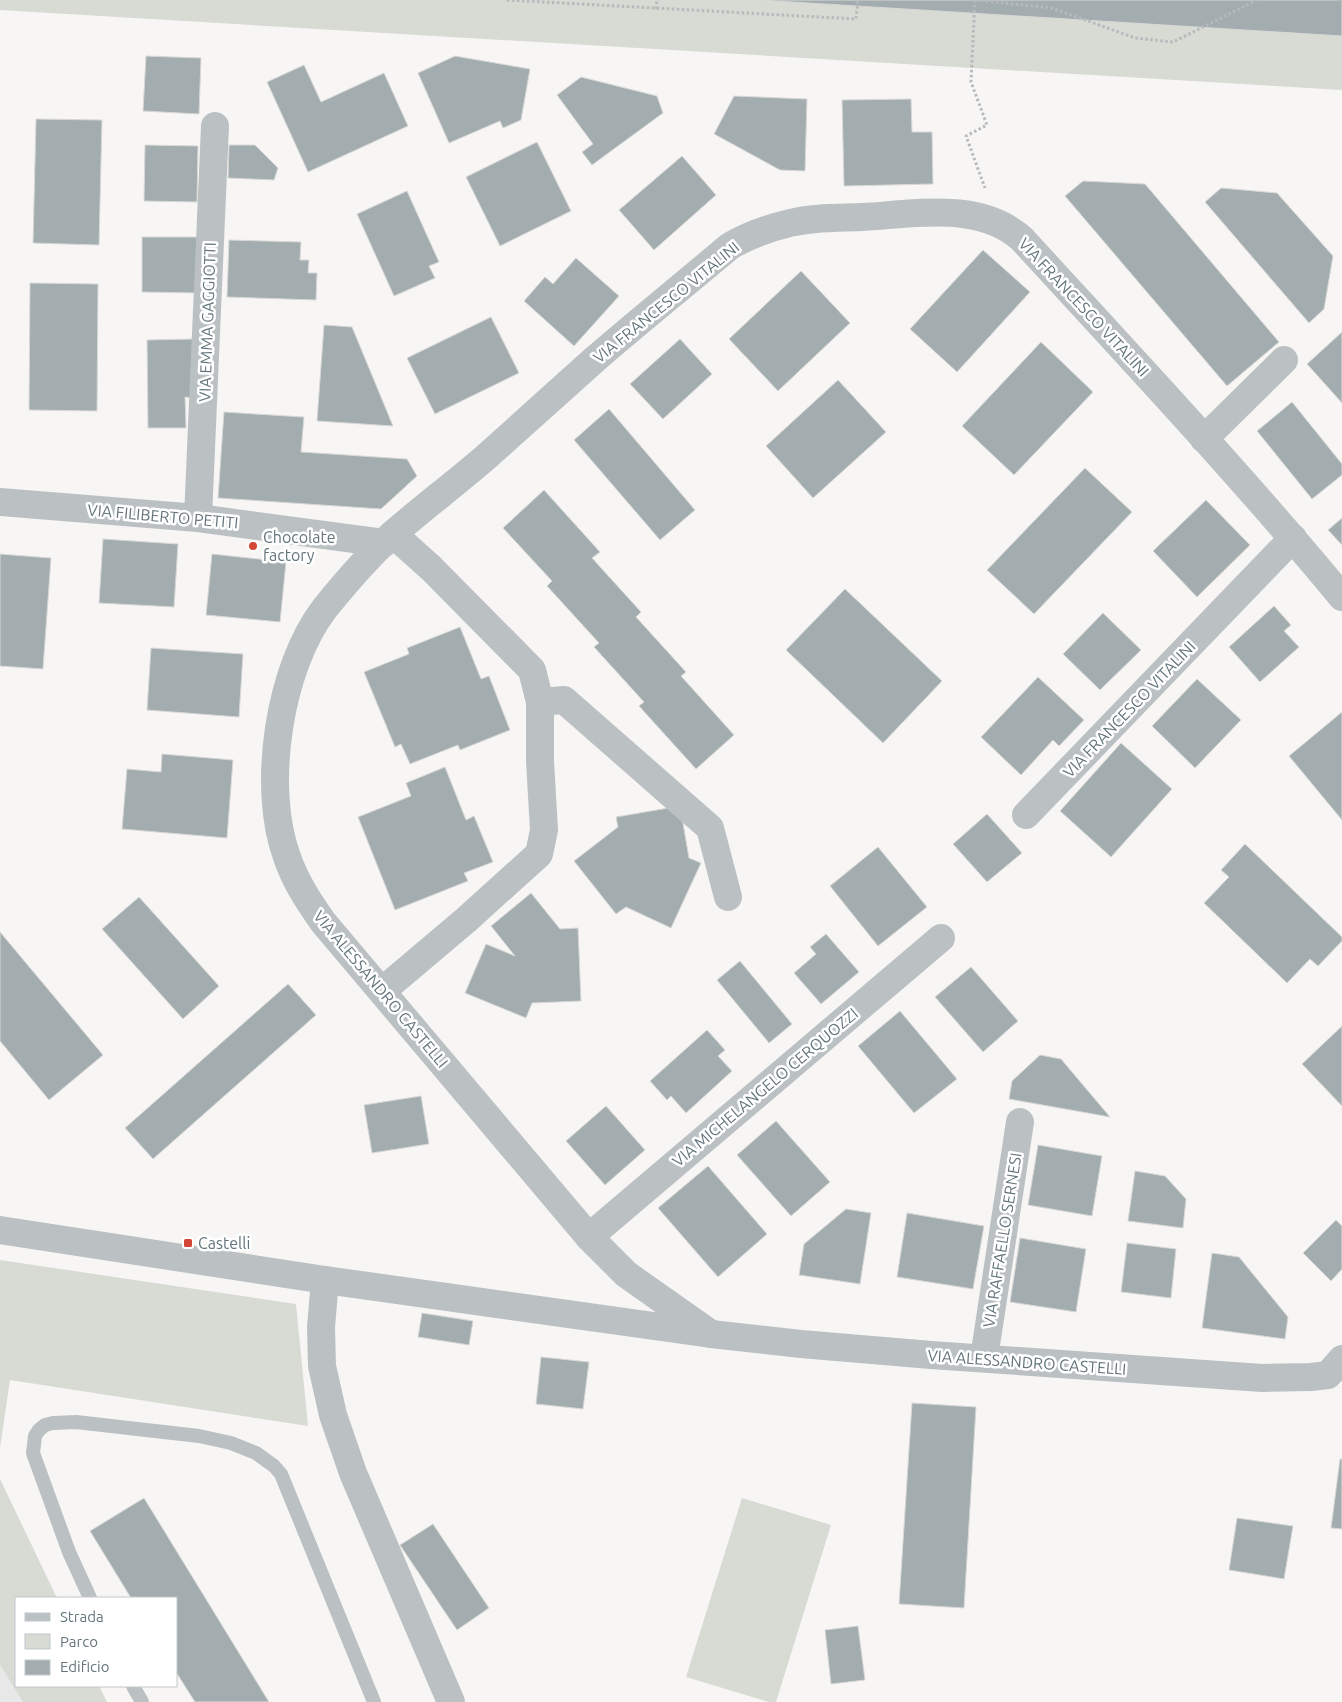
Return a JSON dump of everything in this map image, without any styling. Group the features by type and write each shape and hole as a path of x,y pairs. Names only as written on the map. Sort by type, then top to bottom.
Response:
{"street":[{"name":"VIA EMMA GAGGIOTTI","path":"198,518 215,126"},
{"name":"VIA FRANCESCO VITALINI","path":"388,539 730,246 748,236 792,222 950,213 982,217 1003,225 1022,239 1293,538 1342,597"},
{"path":"1204,439 1284,360"},
{"name":"VIA FILIBERTO PETITI","path":"0,502 198,518 388,539"},
{"name":"VIA FRANCESCO VITALINI","path":"1026,815 1293,538"},
{"path":"382,991 466,920 539,854 544,830 540,761 540,702 532,670 431,568 388,539"},
{"name":"VIA ALESSANDRO CASTELLI","path":"388,539 324,609 300,653 283,704 276,764 276,799 286,856 293,873 323,922 588,1238 626,1274 711,1334"},
{"path":"540,702 564,700 710,828 728,897"},
{"name":"VIA MICHELANGELO CERQUOZZI","path":"588,1238 941,938"},
{"name":"VIA RAFFAELLO SERNESI","path":"984,1358 1020,1122"},
{"name":"VIA ALESSANDRO CASTELLI","path":"0,1230 324,1280 711,1334 811,1345 1262,1378 1311,1377 1337,1372"},
{"path":"324,1280 321,1327 322,1366 333,1415 353,1473 451,1702"}],"lane":[{"path":"90,1597 69,1552 36,1463 33,1444 39,1430 52,1423 76,1422 199,1436 244,1448 266,1459 281,1474 374,1702"},
{"path":"134,1687 142,1702"}],"path":[{"path":"507,0 856,19 858,0"},
{"path":"656,9 657,0"},
{"path":"987,195 966,136 987,125 971,82 975,0 1052,8 1135,38 1173,42 1257,0"},
{"path":"1335,0 1342,0"}],"shaded area":[{"path":"0,1665 23,1702 0,1702"}],"green space":[{"path":"0,0 1342,0 1342,90 0,10"},
{"path":"0,1260 296,1304 308,1426 10,1380 0,1448"},
{"path":"0,1479 57,1597 15,1597 15,1687 100,1687 107,1702 23,1702 0,1665"},
{"path":"742,1498 831,1525 776,1702 769,1702 686,1677"}],"building":[{"path":"759,0 1342,0 1342,36"},
{"path":"146,56 201,58 199,114 143,111"},
{"path":"455,56 530,69 521,120 503,128 500,121 449,143 418,73"},
{"path":"304,65 321,102 384,73 408,126 308,172 267,82"},
{"path":"581,77 657,96 663,113 592,165 582,152 593,144 557,95"},
{"path":"734,96 807,99 805,171 780,170 714,134"},
{"path":"911,99 912,132 932,132 933,184 844,186 842,100"},
{"path":"36,119 102,120 99,245 33,243"},
{"path":"537,142 571,211 500,246 466,177"},
{"path":"145,145 198,146 197,202 144,201"},
{"path":"229,145 255,145 278,168 274,180 228,178"},
{"path":"682,156 716,195 654,250 619,210"},
{"path":"1083,181 1145,184 1279,342 1227,386 1065,196"},
{"path":"1221,188 1277,193 1333,256 1324,309 1309,323 1205,202"},
{"path":"407,191 439,262 429,266 435,278 394,296 357,214"},
{"path":"142,237 199,237 199,293 142,292"},
{"path":"229,240 301,242 300,260 309,260 308,273 317,273 316,300 227,297"},
{"path":"983,250 1030,292 957,372 910,329"},
{"path":"576,258 619,296 574,346 524,301 545,277 553,284"},
{"path":"801,271 850,323 778,391 729,339"},
{"path":"30,283 98,284 97,411 29,410"},
{"path":"491,317 519,373 435,414 407,358"},
{"path":"324,325 352,327 393,426 317,421"},
{"path":"1342,332 1342,403 1307,364"},
{"path":"194,339 194,398 185,397 186,428 148,428 147,340"},
{"path":"680,339 712,374 663,419 630,384"},
{"path":"1041,342 1093,392 1014,475 962,426"},
{"path":"838,380 886,432 813,498 766,446"},
{"path":"1292,402 1342,464 1342,475 1312,499 1257,431"},
{"path":"609,409 695,510 660,540 574,440"},
{"path":"224,412 304,417 301,452 407,459 417,476 381,509 218,498"},
{"path":"1085,468 1132,512 1034,614 987,570"},
{"path":"544,490 600,552 592,558 641,612 636,617 686,672 681,676 734,735 696,769 639,706 644,702 594,647 599,643 547,586 552,581 503,528"},
{"path":"1206,500 1250,545 1197,597 1153,551"},
{"path":"1342,518 1342,545 1328,530"},
{"path":"103,539 178,544 174,607 99,603"},
{"path":"0,554 51,558 43,669 0,666"},
{"path":"212,554 286,562 280,622 206,615"},
{"path":"845,589 942,681 883,743 786,650"},
{"path":"1274,606 1291,625 1284,631 1299,647 1260,682 1229,647"},
{"path":"1103,613 1141,650 1100,690 1063,654"},
{"path":"460,627 481,679 489,676 510,730 460,750 458,745 410,764 401,744 395,747 364,672 409,654 407,648"},
{"path":"151,648 243,654 239,717 147,710"},
{"path":"1038,677 1084,720 1059,746 1053,740 1021,775 981,737"},
{"path":"1197,679 1241,720 1195,768 1152,726"},
{"path":"1342,712 1342,820 1289,756"},
{"path":"1121,743 1172,789 1111,857 1060,811"},
{"path":"162,754 233,760 227,838 122,829 127,769 161,772"},
{"path":"445,767 466,820 474,816 493,862 464,873 468,881 395,910 358,817 411,796 406,783"},
{"path":"680,806 689,858 701,863 671,928 626,907 616,914 574,861 618,827 616,817"},
{"path":"987,814 1022,853 987,882 953,844"},
{"path":"1245,844 1342,937 1342,941 1318,966 1310,959 1287,983 1204,903 1229,877 1221,870"},
{"path":"878,847 927,907 878,946 830,886"},
{"path":"531,893 560,929 578,928 581,1001 532,1003 526,1018 465,993 486,944 515,956 491,926"},
{"path":"139,897 219,986 183,1019 102,929"},
{"path":"0,932 103,1055 49,1100 0,1041"},
{"path":"826,934 859,972 821,1004 794,973 816,954 810,947"},
{"path":"740,961 792,1024 769,1043 717,980"},
{"path":"971,967 1018,1021 983,1052 935,997"},
{"path":"288,984 316,1015 153,1159 125,1128"},
{"path":"900,1011 957,1079 914,1113 858,1046"},
{"path":"1342,1026 1342,1106 1302,1064"},
{"path":"707,1030 725,1050 718,1056 732,1071 686,1113 671,1096 667,1100 650,1081"},
{"path":"1040,1055 1061,1059 1110,1117 1009,1099 1012,1081"},
{"path":"421,1096 429,1144 372,1153 364,1105"},
{"path":"606,1106 645,1150 605,1185 566,1141"},
{"path":"776,1121 830,1182 791,1216 737,1155"},
{"path":"1038,1145 1102,1156 1092,1216 1028,1205"},
{"path":"708,1166 767,1234 718,1277 658,1208"},
{"path":"1135,1171 1165,1176 1186,1199 1183,1228 1128,1221"},
{"path":"846,1209 871,1213 860,1284 799,1275 804,1244"},
{"path":"907,1213 984,1226 973,1289 897,1277"},
{"path":"1336,1220 1342,1226 1342,1269 1331,1281 1303,1253"},
{"path":"1020,1238 1086,1249 1076,1312 1010,1302"},
{"path":"1127,1243 1176,1249 1171,1298 1121,1292"},
{"path":"1212,1253 1239,1257 1288,1317 1285,1339 1202,1328"},
{"path":"422,1313 473,1321 469,1345 418,1337"},
{"path":"541,1357 589,1362 583,1409 536,1404"},
{"path":"912,1403 976,1407 964,1608 899,1604"},
{"path":"1340,1459 1342,1459 1342,1529 1331,1528"},
{"path":"144,1498 269,1702 195,1702 178,1675 178,1597 130,1597 90,1531"},
{"path":"1237,1518 1293,1526 1284,1579 1229,1570"},
{"path":"433,1524 489,1608 457,1630 400,1545"},
{"path":"858,1626 865,1680 831,1684 825,1630"}],"place":[{"name":"Chocolate factory","path":"253,546"},
{"name":"Castelli","path":"188,1243"}]}
